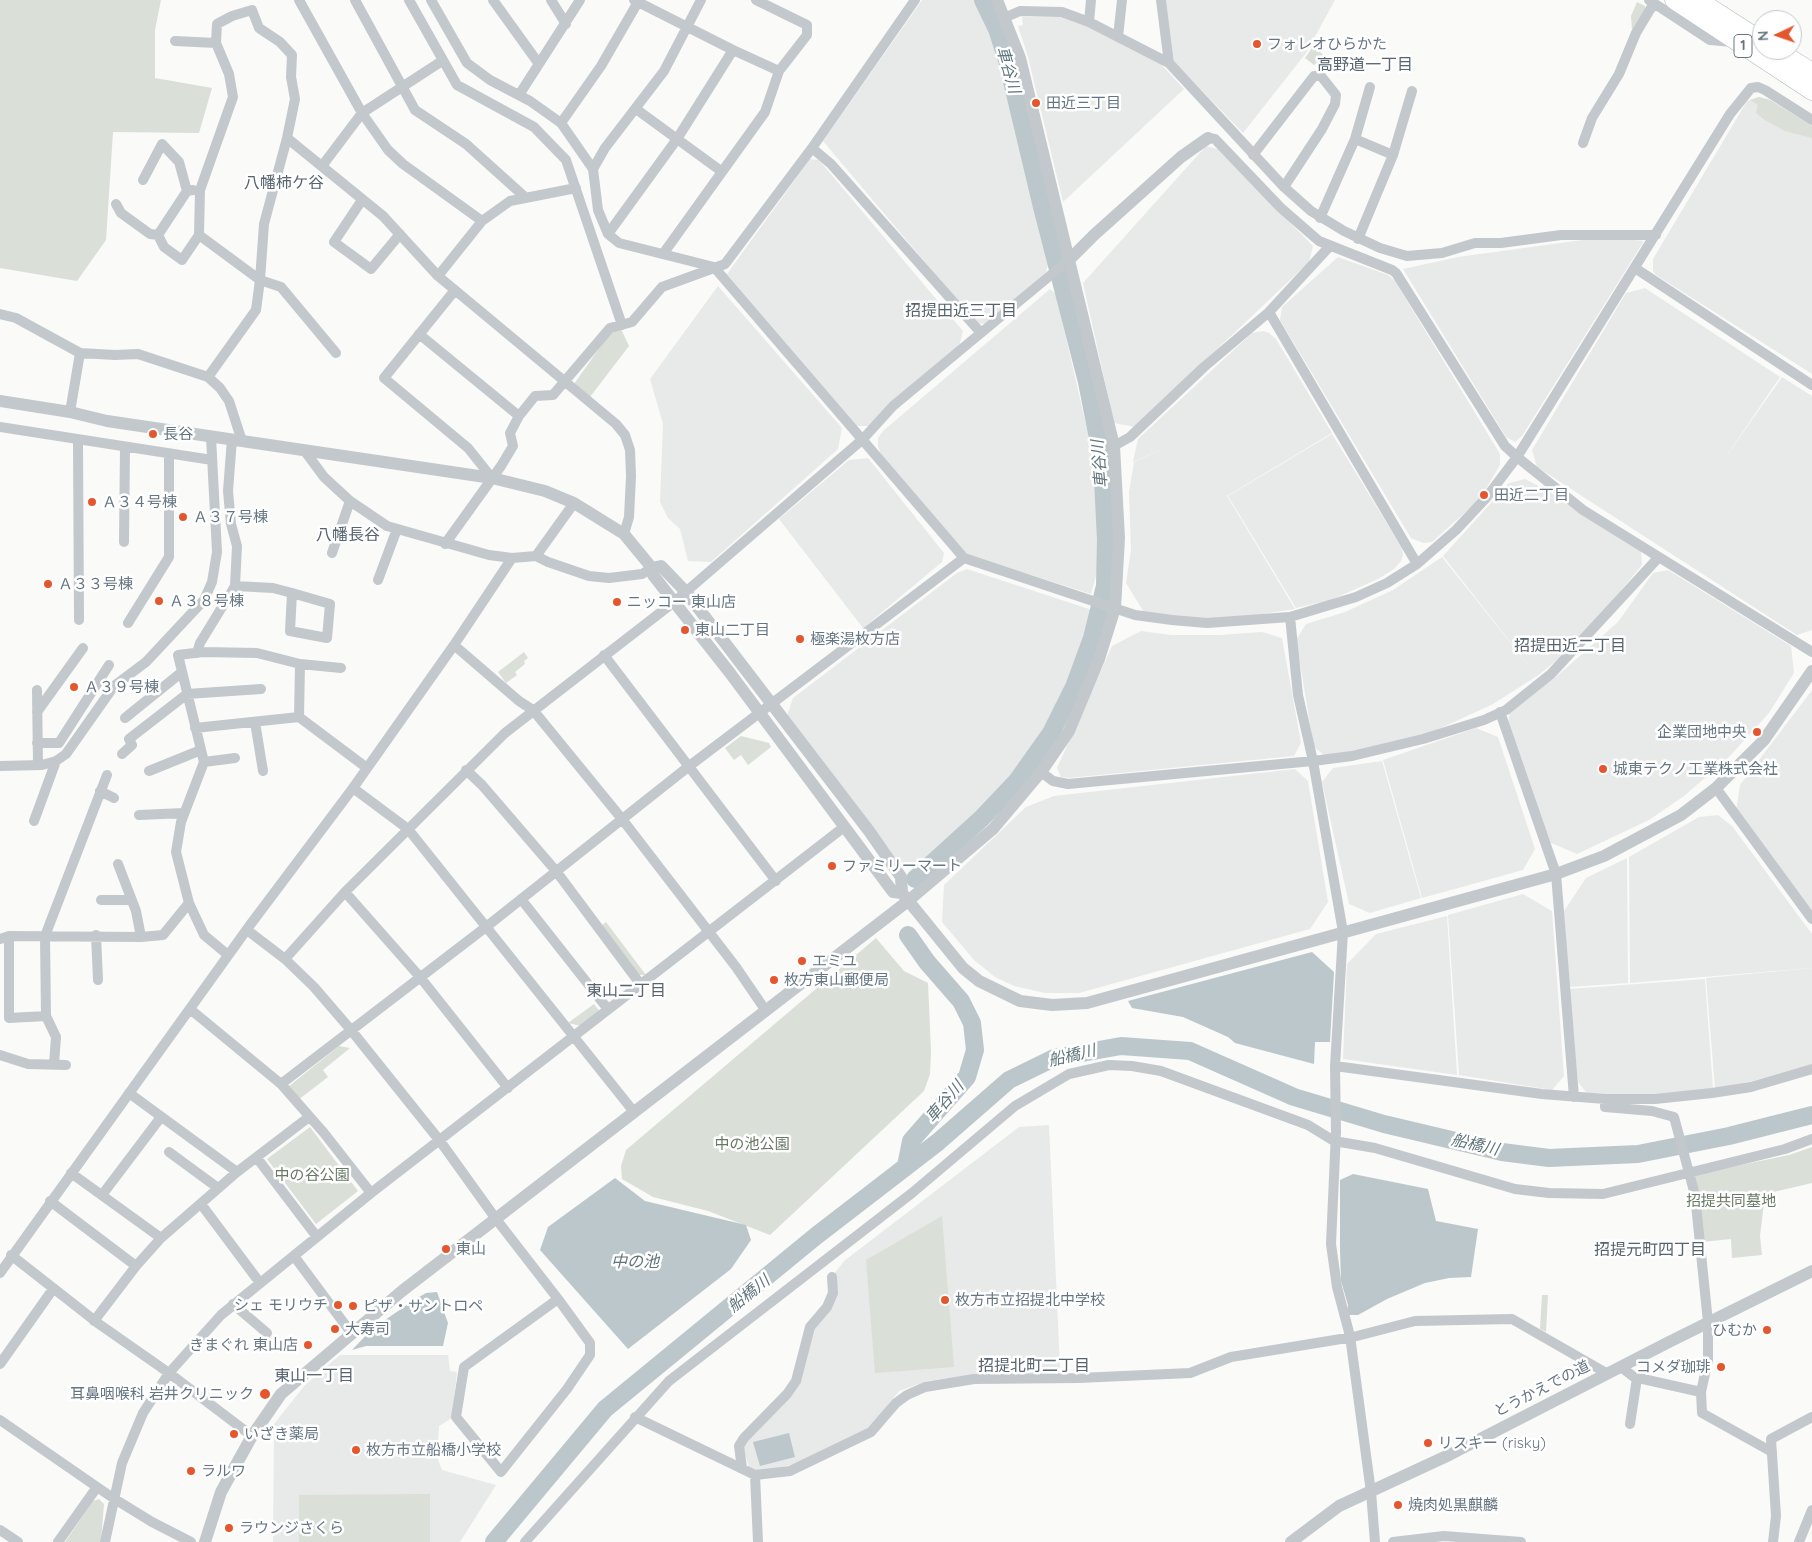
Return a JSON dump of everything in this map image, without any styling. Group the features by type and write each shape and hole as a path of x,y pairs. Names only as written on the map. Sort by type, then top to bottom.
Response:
{"highway":[{"name":"1","path":"1674,0 1812,91"},
{"name":"1","path":"1698,0 1752,35"},
{"path":"1793,60 1812,72"}],"street":[{"path":"299,0 362,113 388,150 403,164 482,221"},
{"path":"355,0 401,87 416,110 466,144 526,198"},
{"path":"409,0 457,84 534,127 566,160 622,324"},
{"path":"431,0 467,64 490,80 519,95 561,124 593,169 598,210 608,234 619,243 714,267 863,438 964,558 1135,615 1208,623 1290,617 1356,597 1387,583 1417,564 1456,530 1486,498 1517,457 1730,114 1751,88 1758,87 1764,90 1812,120"},
{"path":"492,0 539,64"},
{"path":"551,0 566,24"},
{"path":"519,95 580,0"},
{"path":"593,169 605,148 664,71 701,0"},
{"path":"663,254 765,112 779,71 807,35 807,25 756,0"},
{"path":"445,544 513,446 510,433 519,416 535,396 554,395 610,328 632,322 662,287 726,264 812,148 915,0"},
{"path":"205,1542 221,1492 252,1436 281,1394 402,1291 766,1011 905,897 993,829 1041,772 1069,730 1080,707 1110,606 1119,538 1114,446 1066,263 1020,58 996,0"},
{"path":"1089,22 1091,0"},
{"path":"1118,37 1122,0"},
{"path":"1162,0 1169,63"},
{"path":"561,124 601,66 636,1 779,71"},
{"path":"1583,143 1592,118 1619,74 1636,33 1652,2 1710,40 1736,41"},
{"path":"158,235 164,247 182,260 199,235 200,190 233,97 229,74 216,43 217,24 232,16 252,10 259,28 280,42 292,55 291,77 295,99 287,138 264,224 256,310 208,377"},
{"path":"1004,18 1020,12 1062,12 1089,22 1169,63 1284,187 1320,218 1358,239 1407,256 1442,253 1475,243 1501,243 1561,234 1656,235"},
{"path":"174,41 216,43"},
{"path":"608,234 677,139 733,50"},
{"path":"322,166 362,113 442,60"},
{"path":"1253,155 1314,76 1321,76 1336,95 1335,104 1322,129 1284,187"},
{"path":"1320,218 1355,139 1370,86"},
{"path":"1358,239 1393,155 1412,91"},
{"path":"636,109 721,171"},
{"path":"287,138 383,216 438,276 616,424 625,435 630,450 629,517 624,534"},
{"path":"285,959 345,892 466,770 533,710 686,592 863,438 893,406 1066,263 1094,235 1181,157 1208,138 1215,139 1281,208 1319,241 1329,247 1370,261 1396,273 1505,446 1517,457 1583,510 1812,652"},
{"path":"1355,139 1393,155"},
{"path":"143,180 162,144 179,162 187,191 158,235"},
{"path":"812,148 831,164 981,333"},
{"path":"438,276 482,221 510,201 576,188"},
{"path":"187,191 200,190"},
{"path":"362,200 334,242 371,269 400,234"},
{"path":"116,204 122,213 150,234 158,235"},
{"path":"199,235 260,280 281,287 336,353"},
{"path":"1114,446 1130,437 1204,367 1268,312 1329,247"},
{"path":"1634,268 1812,385"},
{"path":"455,290 384,378 468,448 492,478"},
{"path":"1268,312 1417,564"},
{"path":"0,314 16,318 80,352 115,355 138,354 208,377 229,400 237,440 228,491 231,524 237,546 235,586 200,642 197,653"},
{"path":"419,334 519,416"},
{"path":"70,412 80,352"},
{"path":"0,401 70,412 107,421 492,478 545,491 574,503 624,534 652,568 653,574 893,892 905,897"},
{"path":"0,427 78,441 212,460"},
{"path":"0,766 38,765 56,761 66,754 114,686 146,662 204,600 212,582 218,552 212,437"},
{"path":"78,441 79,620"},
{"path":"124,448 124,542"},
{"path":"304,450 324,477 350,501 387,526 489,555 512,558 536,556 588,576 609,578 642,574 652,568 661,566 686,592 772,705 901,877 905,897 963,968 979,980 1020,1000 1052,1005 1087,1003 1556,874 1604,856 1681,815 1716,788 1764,740 1812,672"},
{"path":"128,623 169,557 169,454"},
{"path":"332,553 350,501"},
{"path":"536,556 574,503"},
{"path":"378,580 397,529"},
{"path":"0,1272 228,955 353,788 454,645 512,558"},
{"path":"281,1084 521,899 688,767 964,558"},
{"path":"1041,772 1054,781 1068,784 1352,756 1423,740 1484,720 1500,712 1551,674 1658,558"},
{"path":"235,586 273,588 292,592 330,604 327,638 290,631 292,592"},
{"path":"1290,617 1298,695 1313,760 1342,932 1331,1244 1337,1287 1350,1336 1371,1492 1375,1542"},
{"path":"454,645 519,701 533,710 622,819 736,967 766,1011"},
{"path":"37,712 83,648"},
{"path":"228,955 204,934 190,903 176,852 184,813 204,762 178,655 197,653 257,653 300,664 341,668"},
{"path":"604,655 776,881"},
{"path":"299,717 300,664"},
{"path":"37,743 58,743 109,665"},
{"path":"126,718 182,672"},
{"path":"37,690 38,765"},
{"path":"122,754 132,745 129,739 187,694 261,690"},
{"path":"1500,712 1556,874 1574,1097"},
{"path":"195,728 299,717 367,768"},
{"path":"255,722 263,771"},
{"path":"149,771 201,750"},
{"path":"204,762 235,758"},
{"path":"34,821 56,761"},
{"path":"466,770 482,785 556,871 641,986"},
{"path":"54,1064 56,1037 46,1016 45,936 107,775"},
{"path":"353,788 408,829 634,1112"},
{"path":"1716,788 1812,919"},
{"path":"100,791 114,798"},
{"path":"139,815 184,813"},
{"path":"105,1542 122,1463 143,1413 169,1373 194,1344 234,1304 371,1193 508,1088 608,1008 641,986 776,881 823,841 844,827"},
{"path":"118,864 136,911 141,937"},
{"path":"345,892 420,977 508,1088"},
{"path":"521,899 608,1008"},
{"path":"101,900 131,900"},
{"path":"46,1016 9,1018 5,938 96,935 141,937 163,935 190,903"},
{"path":"247,930 285,959 314,987 350,1030 440,1141 496,1219 558,1299 590,1343 590,1355 567,1389 501,1472 456,1417 464,1367 558,1299"},
{"path":"96,935 98,980"},
{"path":"190,1009 281,1084 371,1193"},
{"path":"0,1055 28,1064 66,1065"},
{"path":"525,1542 635,1417 669,1382 912,1193 1015,1106 1069,1074 1109,1065 1132,1066 1161,1071 1335,1136 1515,1189 1549,1193 1603,1194 1644,1185 1687,1170 1785,1149 1812,1139"},
{"path":"1336,1066 1574,1097 1605,1099 1655,1099 1720,1092 1751,1087 1812,1069"},
{"path":"129,1093 236,1172"},
{"path":"1605,1099 1605,1107 1652,1111 1674,1117 1695,1195 1708,1322 1708,1360 1701,1392 1702,1413 1772,1452"},
{"path":"102,1196 161,1117"},
{"path":"94,1320 136,1266 161,1238 236,1172 309,1117"},
{"path":"169,1152 218,1188"},
{"path":"257,1158 317,1237"},
{"path":"71,1173 161,1238"},
{"path":"50,1201 136,1266"},
{"path":"201,1204 260,1283"},
{"path":"11,1256 94,1320 169,1373 252,1436"},
{"path":"294,1256 352,1334"},
{"name":"とうかえでの道","path":"1291,1542 1339,1506 1449,1455 1708,1322 1812,1271"},
{"path":"742,1468 739,1446 744,1438 787,1394 796,1381 810,1327 828,1307 833,1294 832,1277"},
{"path":"0,1364 53,1289"},
{"path":"234,1304 266,1333"},
{"path":"635,1417 755,1474 790,1471 871,1432 896,1403 907,1395 925,1387 974,1379 1079,1378 1190,1373 1231,1357 1350,1336 1414,1321 1512,1319 1608,1374"},
{"path":"1621,1367 1637,1378 1701,1392"},
{"path":"1630,1424 1637,1378"},
{"path":"1773,1542 1776,1516 1771,1439 1812,1417"},
{"path":"0,1420 113,1498 152,1522 191,1542"},
{"path":"755,1474 758,1542"},
{"path":"58,1542 97,1487"},
{"path":"1799,1542 1812,1510"},
{"path":"0,1530 18,1542"},
{"path":"1393,1542 1444,1536 1521,1542"}],"shaded area":[{"path":"922,0 977,0 994,34 1049,261 1046,272 988,323 977,324 823,141"},
{"path":"1166,0 1335,0 1306,53 1243,133 1174,62"},
{"path":"1063,16 1119,40 1159,62 1184,89 1063,202 1028,57 1018,26 1023,25 1022,17"},
{"path":"1759,97 1770,100 1812,126 1812,374 1656,275 1653,271 1653,259 1747,101"},
{"path":"1206,146 1218,149 1313,246 1309,262 1135,427 1114,423 1083,283"},
{"path":"810,159 819,160 963,331 959,347 869,426 857,426 727,274"},
{"path":"1604,237 1644,241 1522,436 1515,442 1506,437 1403,269 1458,257"},
{"path":"1338,257 1388,275 1395,281 1500,454 1500,465 1480,499 1432,542 1423,543 1411,538 1280,320 1282,307"},
{"path":"718,286 842,428 838,449 711,562 688,561 680,529 668,518 660,502 663,424 650,379"},
{"path":"1645,288 1780,377 1721,464 1782,377 1812,396 1812,630 1797,635 1537,467 1532,450 1626,293"},
{"path":"1050,289 1056,294 1089,438 1097,505 1099,565 1091,594 965,554 881,455 878,446 878,438 883,431"},
{"path":"1263,331 1276,339 1332,433 1227,496 1295,609 1231,619 1205,619 1145,614 1126,583 1131,550 1129,492 1134,462 1172,444 1133,462 1138,439 1252,333"},
{"path":"1332,434 1402,548 1403,555 1401,561 1394,569 1378,579 1331,600 1296,608 1228,496"},
{"path":"868,458 944,553 942,562 863,628 779,519 849,460"},
{"path":"1525,479 1550,492 1641,551 1642,565 1575,646 1537,676 1443,556 1509,483"},
{"path":"1442,557 1537,676 1493,704 1426,735 1349,754 1324,755 1314,747 1296,640 1306,624 1345,612 1393,590"},
{"path":"967,569 1089,609 1094,616 1070,677 1045,726 1012,774 972,819 917,866 898,865 787,716 793,698 957,573"},
{"path":"1668,570 1791,646 1794,673 1769,713 1728,758 1684,796 1649,820 1577,854 1549,842 1508,726 1510,710 1556,677 1618,622 1653,573"},
{"path":"1141,631 1171,635 1220,635 1262,632 1282,638 1301,743 1294,756 1069,778 1061,777 1057,768 1112,646"},
{"path":"1812,690 1812,911 1736,811 1740,785"},
{"path":"1476,728 1498,737 1535,849 1523,870 1422,898 1383,760"},
{"path":"1382,761 1421,898 1370,913 1349,904 1322,782 1333,768"},
{"path":"1295,769 1308,781 1328,902 1310,929 1079,993 1045,993 1014,986 995,977 974,960 942,922 944,885 1026,807 1054,796"},
{"path":"1718,815 1732,826 1812,934 1812,968 1630,983 1629,857 1699,817"},
{"path":"1627,858 1628,983 1569,987 1564,911 1586,878"},
{"path":"1523,894 1552,911 1564,1076 1552,1090 1459,1075 1448,915"},
{"path":"1447,916 1457,1075 1343,1059 1347,964 1376,934"},
{"path":"1812,968 1812,1064 1753,1081 1715,1089 1706,978"},
{"path":"1705,979 1713,1089 1654,1096 1589,1096 1578,1082 1569,989"},
{"name":"枚方市立招提北中学校","path":"1049,1125 1060,1368 1055,1374 986,1373 927,1381 899,1391 868,1430 795,1464 759,1472 749,1467 742,1446 783,1405 812,1329 835,1293 835,1273 844,1261 1019,1127"},
{"name":"枚方市立船橋小学校","path":"340,1355 448,1355 450,1371 457,1372 452,1418 439,1426 437,1457 442,1470 496,1485 460,1542 273,1542 274,1424 305,1385"}],"green space":[{"path":"0,0 161,0 155,30 155,78 212,88 199,133 113,132 106,240 77,281 0,268"},
{"path":"1637,2 1645,6 1646,12 1632,30 1631,16"},
{"path":"1314,45 1324,56 1314,65 1305,58"},
{"path":"1759,97 1770,100 1812,126 1812,138 1785,131 1765,120 1756,113 1758,105 1750,100"},
{"path":"621,329 629,346 590,397 574,384 610,333"},
{"path":"524,652 528,658 524,661 525,664 515,672 517,675 506,683 498,672"},
{"path":"741,736 769,743 771,747 748,765 741,755 734,760 725,748"},
{"path":"606,922 646,975 639,975 600,927"},
{"name":"中の池公園","path":"876,938 904,971 928,983 931,1051 930,1074 924,1091 770,1235 708,1211 653,1197 622,1179 621,1166 626,1150"},
{"path":"594,1004 600,1012 581,1026 568,1023"},
{"path":"339,1046 350,1048 323,1070 328,1077 298,1100 288,1087"},
{"name":"中の谷公園","path":"310,1127 358,1191 316,1224 267,1159"},
{"name":"招提共同墓地","path":"1812,1147 1812,1183 1765,1194 1760,1236 1762,1255 1732,1258 1731,1239 1702,1242 1692,1175 1789,1155"},
{"path":"942,1216 954,1367 875,1373 866,1260"},
{"path":"1542,1295 1548,1295 1546,1332 1540,1329"},
{"path":"430,1494 430,1542 299,1542 299,1495"},
{"path":"99,1499 104,1504 101,1542 65,1542 93,1501"}],"water":[{"path":"1312,952 1334,972 1330,1042 1315,1042 1314,1064 1235,1043 1228,1037 1183,1017 1132,1008 1128,1001"},
{"path":"1353,1174 1428,1189 1436,1221 1478,1229 1471,1277 1449,1278 1425,1283 1387,1299 1358,1315 1347,1315 1348,1305 1341,1281 1340,1180"},
{"name":"中の池","path":"615,1178 645,1201 746,1225 751,1240 731,1269 628,1349 540,1250 548,1227"},
{"path":"437,1292 448,1323 443,1346 366,1346 352,1350 372,1329 414,1300 426,1293"},
{"path":"789,1433 795,1457 760,1466 753,1442"}],"waterway":[{"name":"車谷川","path":"915,879 982,818 1017,781 1051,733 1074,687 1092,638 1105,586 1106,540 1102,459 1087,382 1007,60 997,29 983,0"},
{"name":"車谷川","path":"906,1166 911,1141 967,1077 975,1050 972,1023 961,1001 927,962 908,935"},
{"name":"船橋川","path":"494,1542 605,1409 816,1236 938,1142 1009,1080 1054,1058 1121,1046 1190,1051 1294,1097 1384,1124 1502,1152 1549,1158 1638,1154 1729,1136 1812,1115"}],"place":[{"name":"フォレオひらかた","path":"1257,44"},
{"name":"田近三丁目","path":"1036,103"},
{"name":"長谷","path":"153,434"},
{"name":"田近二丁目","path":"1484,495"},
{"name":"Ａ３４号棟","path":"92,502"},
{"name":"Ａ３７号棟","path":"183,517"},
{"name":"Ａ３３号棟","path":"48,584"},
{"name":"Ａ３８号棟","path":"159,601"},
{"name":"ニッコー 東山店","path":"617,602"},
{"name":"東山二丁目","path":"685,630"},
{"name":"極楽湯枚方店","path":"800,639"},
{"name":"Ａ３９号棟","path":"74,687"},
{"name":"企業団地中央","path":"1757,732"},
{"name":"城東テクノ工業株式会社","path":"1603,769"},
{"name":"ファミリーマート","path":"832,866"},
{"name":"エミユ","path":"802,961"},
{"name":"枚方東山郵便局","path":"774,980"},
{"name":"東山","path":"446,1249"},
{"name":"枚方市立招提北中学校","path":"945,1300"},
{"name":"シェ モリウチ","path":"338,1305"},
{"name":"ピザ・サントロペ","path":"353,1306"},
{"name":"大寿司","path":"335,1329"},
{"name":"ひむか","path":"1767,1330"},
{"name":"きまぐれ 東山店","path":"308,1345"},
{"name":"コメダ珈琲","path":"1721,1367"},
{"name":"耳鼻咽喉科 岩井クリニック","path":"265,1394"},
{"name":"いざき薬局","path":"234,1434"},
{"name":"リスキー (risky)","path":"1428,1443"},
{"name":"枚方市立船橋小学校","path":"356,1450"},
{"name":"ラルワ","path":"191,1471"},
{"name":"焼肉処黒麒麟","path":"1398,1505"},
{"name":"ラウンジさくら","path":"229,1528"}],"district":[{"name":"高野道一丁目","path":"1365,65"},
{"name":"八幡柿ケ谷","path":"284,183"},
{"name":"招提田近三丁目","path":"961,311"},
{"name":"八幡長谷","path":"348,535"},
{"name":"招提田近二丁目","path":"1570,646"},
{"name":"東山二丁目","path":"626,991"},
{"name":"招提元町四丁目","path":"1650,1250"},
{"name":"招提北町二丁目","path":"1034,1366"},
{"name":"東山一丁目","path":"314,1376"}]}
